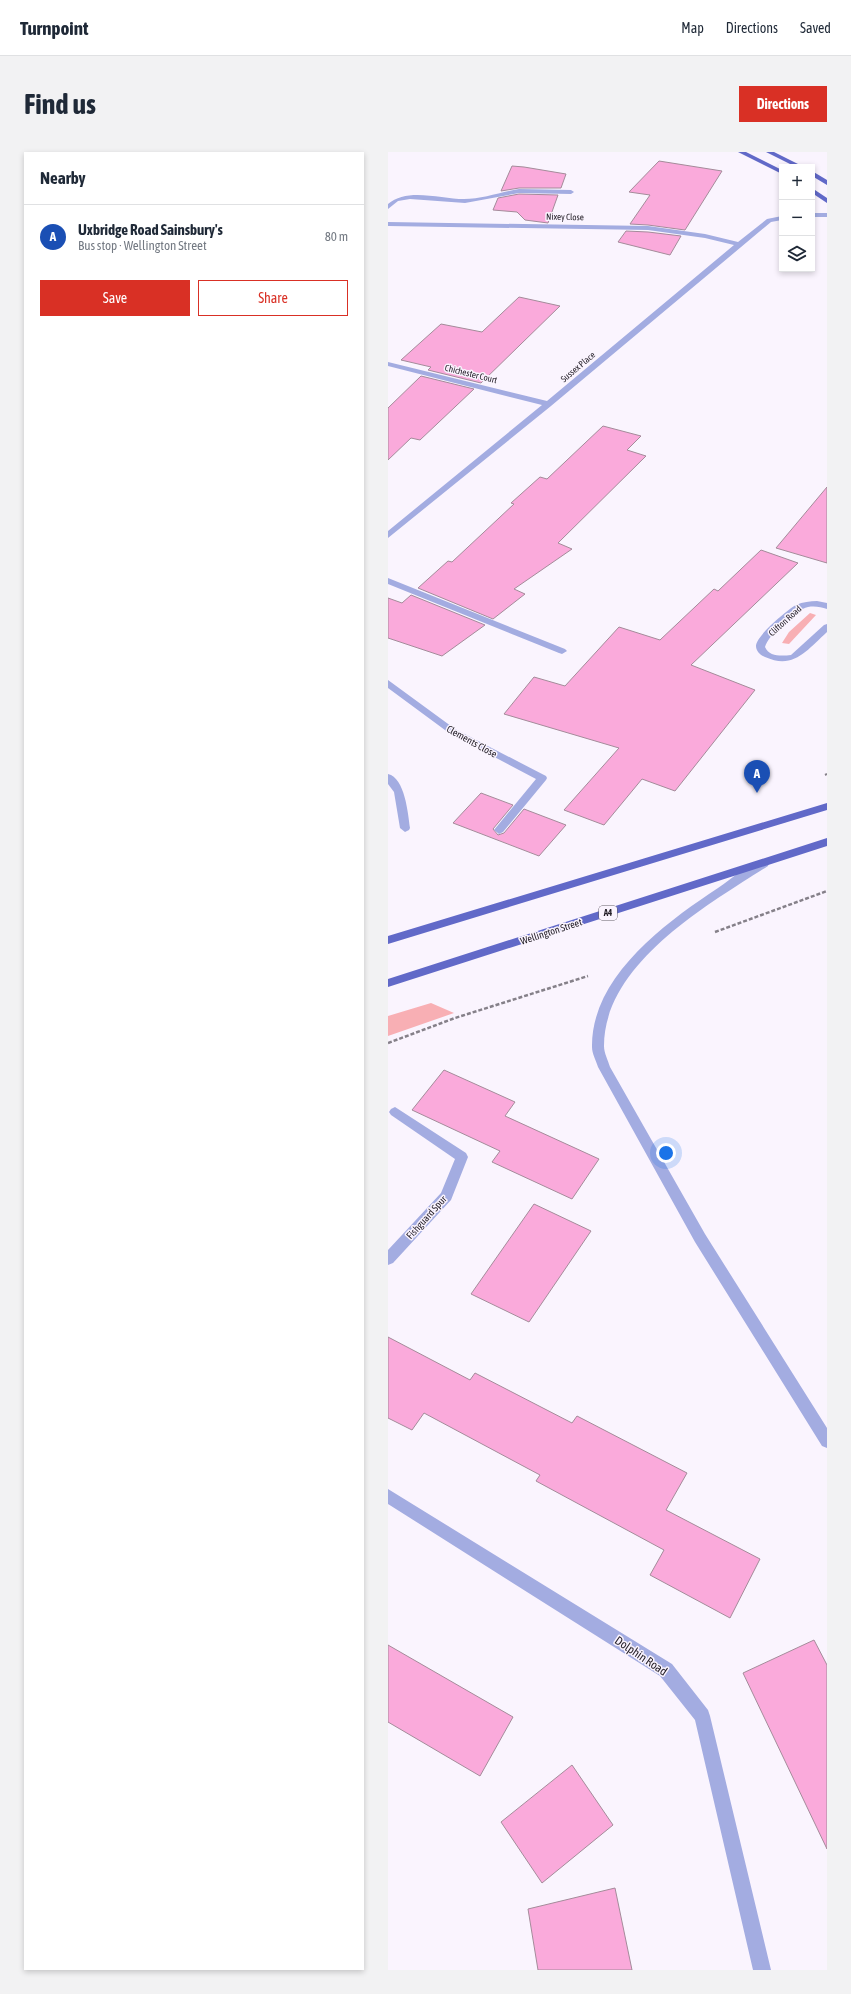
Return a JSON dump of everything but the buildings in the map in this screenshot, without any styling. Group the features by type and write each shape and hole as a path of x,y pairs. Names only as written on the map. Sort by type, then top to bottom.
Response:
{"main road":[{"path":"741,152 779,171"},
{"path":"769,152 795,164"},
{"path":"815,175 827,183"},
{"path":"815,192 827,201"},
{"path":"388,940 827,806"},
{"name":"Wellington Street","path":"388,983 827,842"}],"street":[{"path":"388,207 396,200 410,196 464,201 519,191 571,192"},
{"path":"815,215 827,215"},
{"name":"Sussex Place","path":"388,535 741,245 769,220 779,218"},
{"name":"Nixey Close","path":"388,224 478,224 648,228 705,236 741,245"},
{"name":"Chichester Court","path":"388,364 548,404"},
{"path":"388,581 562,651"},
{"name":"Clifton Road","path":"827,606 807,603 797,607 762,641 760,645 761,649 768,656 775,658 782,659 794,657 827,627"},
{"name":"Clements Close","path":"388,683 452,731 542,778 499,830"},
{"path":"388,777 399,792 405,828"},
{"path":"764,863 703,902 666,931 622,977 606,1003 600,1026 598,1047 604,1067 700,1238 827,1441"},
{"name":"Fishguard Spur","path":"388,1259 446,1196 462,1157 395,1112"},
{"name":"Dolphin Road","path":"388,1496 666,1670 702,1716 762,1970"}],"path":[{"path":"709,934 827,891"},
{"path":"388,1043 455,1018 589,975"}],"shaded area":[{"path":"810,613 816,615 789,644 782,643 789,632"},
{"path":"431,1003 454,1013 388,1036 388,1016"}],"place":[{"name":"Uxbridge Road Sainsbury's","path":"757,793"}]}
